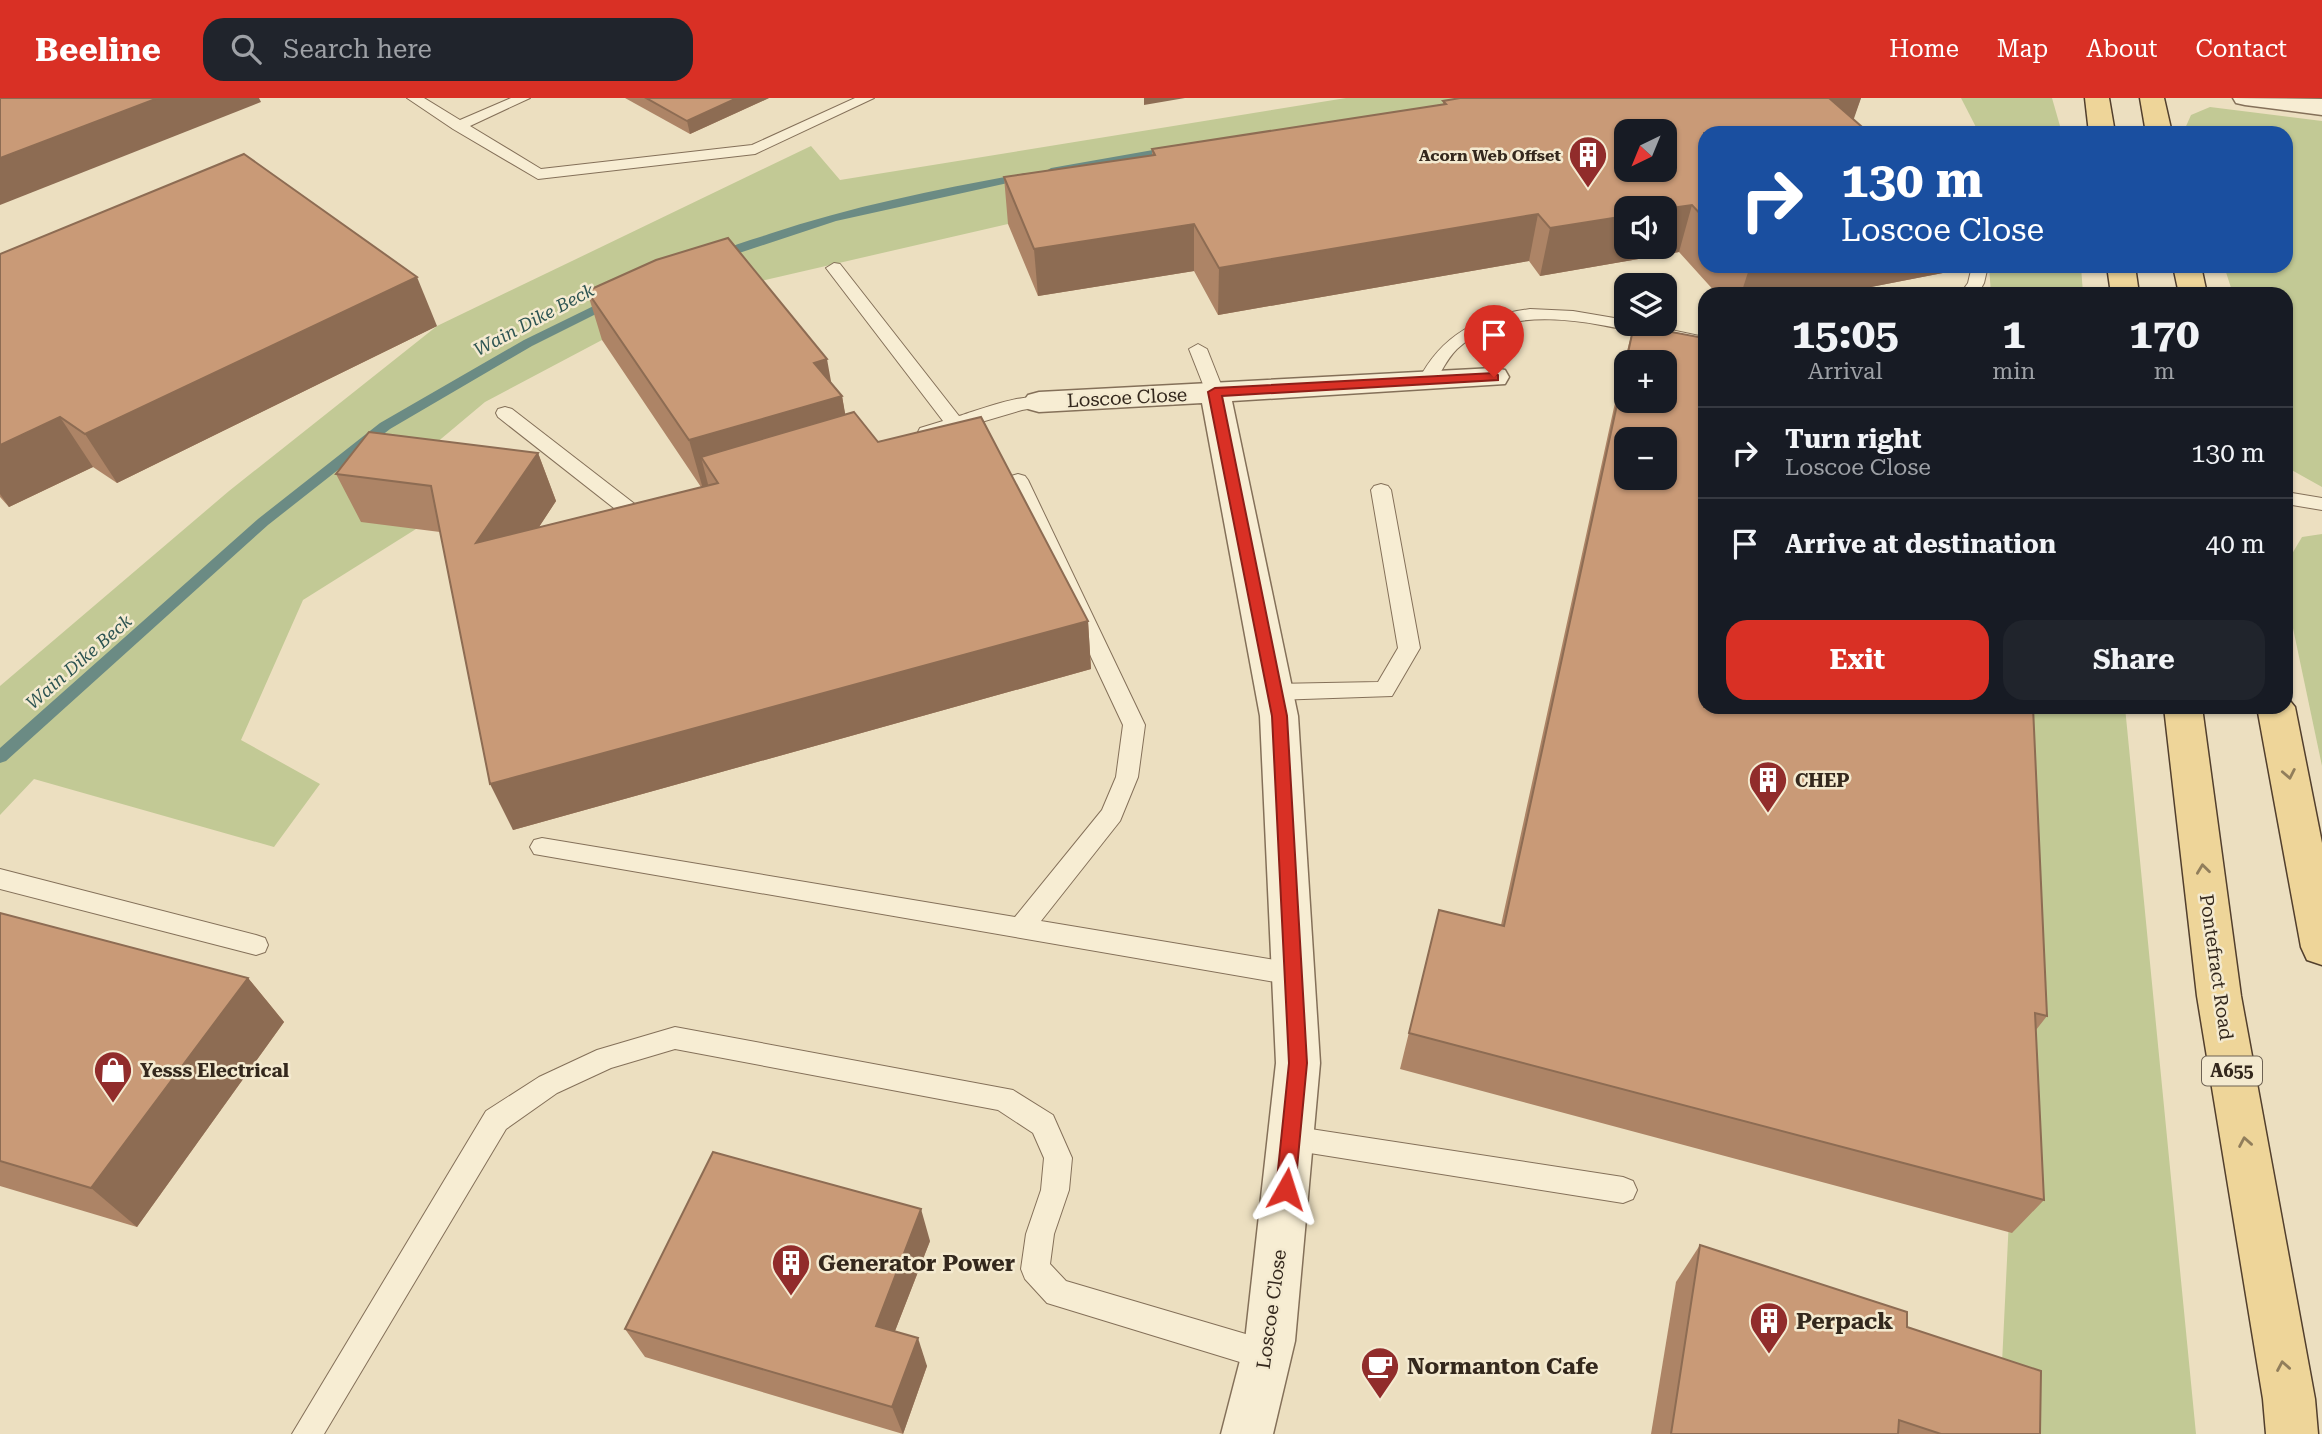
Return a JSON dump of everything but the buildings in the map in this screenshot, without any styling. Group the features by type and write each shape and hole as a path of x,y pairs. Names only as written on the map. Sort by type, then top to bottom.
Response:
{"main road":[{"path":"2096,98 2101,126"},
{"path":"2152,98 2158,126"},
{"name":"Pontefract Road","path":"2184,714 2219,996 2289,1399 2292,1434"},
{"path":"2277,714 2322,947"}],"street":[{"path":"2245,98 2322,107"},
{"name":"Loscoe Close","path":"1039,402 1494,377"},
{"name":"Loscoe Close","path":"1215,392 1279,716 1298,1063 1266,1355 1247,1434"}],"lane":[{"path":"414,98 538,174 755,149 867,98"},
{"path":"458,126 523,98"},
{"path":"834,268 954,424"},
{"path":"1427,381 1438,360 1456,341 1498,323 1528,314 1590,320 1698,341"},
{"path":"1198,349 1215,392"},
{"path":"902,439 1020,404 1039,402"},
{"path":"505,413 631,511 656,513 669,509"},
{"path":"1018,481 1134,725 1127,777 1112,815 1021,928"},
{"path":"1274,692 1384,690 1409,648 1381,491"},
{"path":"2293,499 2322,504"},
{"path":"542,847 1293,974"},
{"path":"0,879 256,945"},
{"path":"307,1434 496,1119 548,1085 606,1058 675,1038 1004,1099 1043,1124 1058,1158 1055,1190 1040,1234 1035,1269 1057,1293 1266,1355"},
{"path":"1291,1138 1623,1190"}],"green space":[{"path":"1346,98 1744,98 1126,206 1008,224 739,286 670,309 602,340 485,402 392,480 416,529 303,600 241,740 320,784 274,847 34,779 0,815 0,686 229,491 437,326 811,146 840,180"},
{"path":"1961,98 2052,98 2060,126 1975,126"},
{"path":"2210,107 2322,121 2322,487 2293,471 2293,287 2231,287 2226,273 2293,273 2293,126 2186,126 2191,115"},
{"path":"1990,273 2082,273 2082,287 1990,287"},
{"path":"2322,534 2322,766 2293,628 2293,552 2302,537"},
{"path":"2006,714 2126,714 2196,1434 2029,1434 2000,1405 2017,1053"}],"waterway":[{"name":"Wain Dike Beck","path":"1051,171 1170,150"},
{"name":"Wain Dike Beck","path":"720,256 832,218 1026,176"},
{"name":"Wain Dike Beck","path":"0,757 263,522 385,426 528,343 612,301"}],"place":[{"name":"Acorn Web Offset","path":"1588,189"},
{"name":"CHEP","path":"1768,814"},
{"name":"Yesss Electrical","path":"113,1104"},
{"name":"Generator Power","path":"791,1297"},
{"name":"Perpack","path":"1769,1355"},
{"name":"Normanton Cafe","path":"1380,1400"}],"route":[{"path":"1286,1189 1298,1063 1279,716 1215,392 1494,377"}]}
